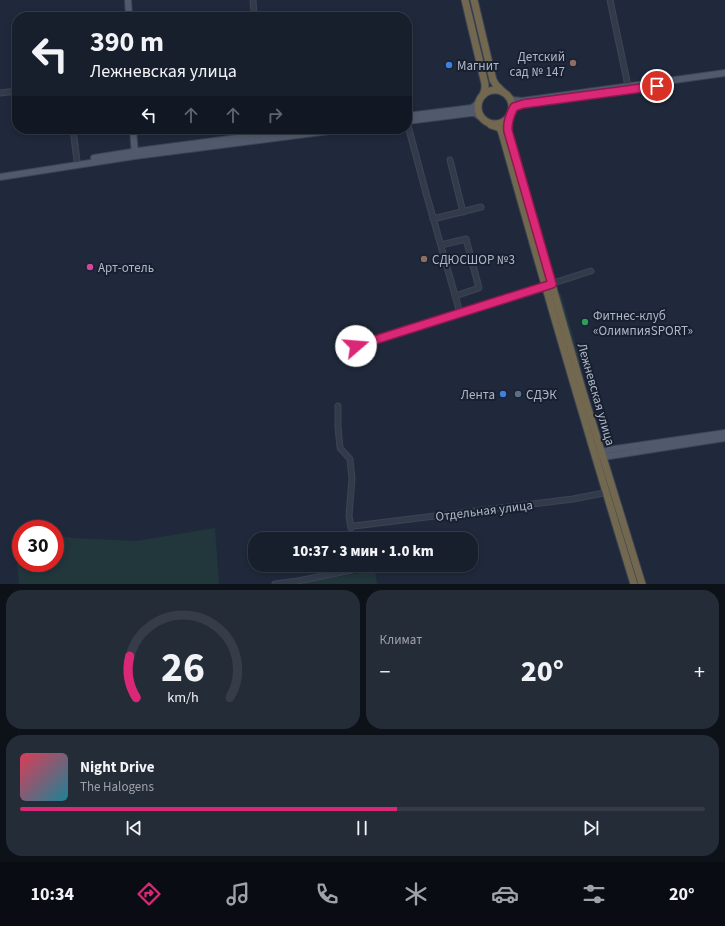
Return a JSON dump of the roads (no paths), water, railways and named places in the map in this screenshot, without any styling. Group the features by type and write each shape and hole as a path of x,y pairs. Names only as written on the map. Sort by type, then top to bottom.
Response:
{"highway":[{"path":"465,0 485,84 485,89 478,107 480,117 491,125 501,124 510,115 512,103 506,94 494,82 474,0"},
{"path":"481,97 492,90 506,94"},
{"name":"Лежневская улица","path":"510,115 507,125 508,131 548,285"},
{"name":"Лежневская улица","path":"491,125 500,128 502,133 599,454 634,584"},
{"name":"Лежневская улица","path":"610,492 642,584"}],"main road":[{"path":"125,12 126,1"},
{"path":"126,1 128,12"},
{"path":"510,115 514,107 523,104 725,73"},
{"path":"506,94 513,100 522,101 725,77"},
{"path":"412,115 472,108 481,97"},
{"path":"412,121 471,113 475,113 480,117"},
{"path":"134,134 137,154"},
{"path":"137,134 137,154"},
{"path":"0,177 137,154 273,134"},
{"path":"0,173 77,161 303,134"},
{"path":"599,454 725,433"},
{"path":"599,454 725,438"}],"street":[{"path":"253,0 254,12"},
{"path":"610,0 628,88"},
{"path":"0,93 12,92"},
{"path":"74,134 77,161"},
{"path":"410,134 460,313"},
{"path":"450,160 463,212"},
{"path":"433,219 481,207"},
{"path":"440,245 466,239 480,288 455,296"},
{"path":"356,346 591,271"},
{"name":"Отдельная улица","path":"338,406 340,448 350,459 352,479 349,516 352,527 573,499 610,492"},
{"path":"275,584 342,572"}],"place":[{"name":"Детский сад № 147","path":"573,63"},
{"name":"Магнит","path":"449,65"},
{"name":"СДЮСШОР №3","path":"424,259"},
{"name":"Арт-отель","path":"90,267"},
{"name":"Фитнес-клуб «ОлимпияSPORT»","path":"585,322"},
{"name":"Лента","path":"503,394"},
{"name":"СДЭК","path":"518,394"}]}
